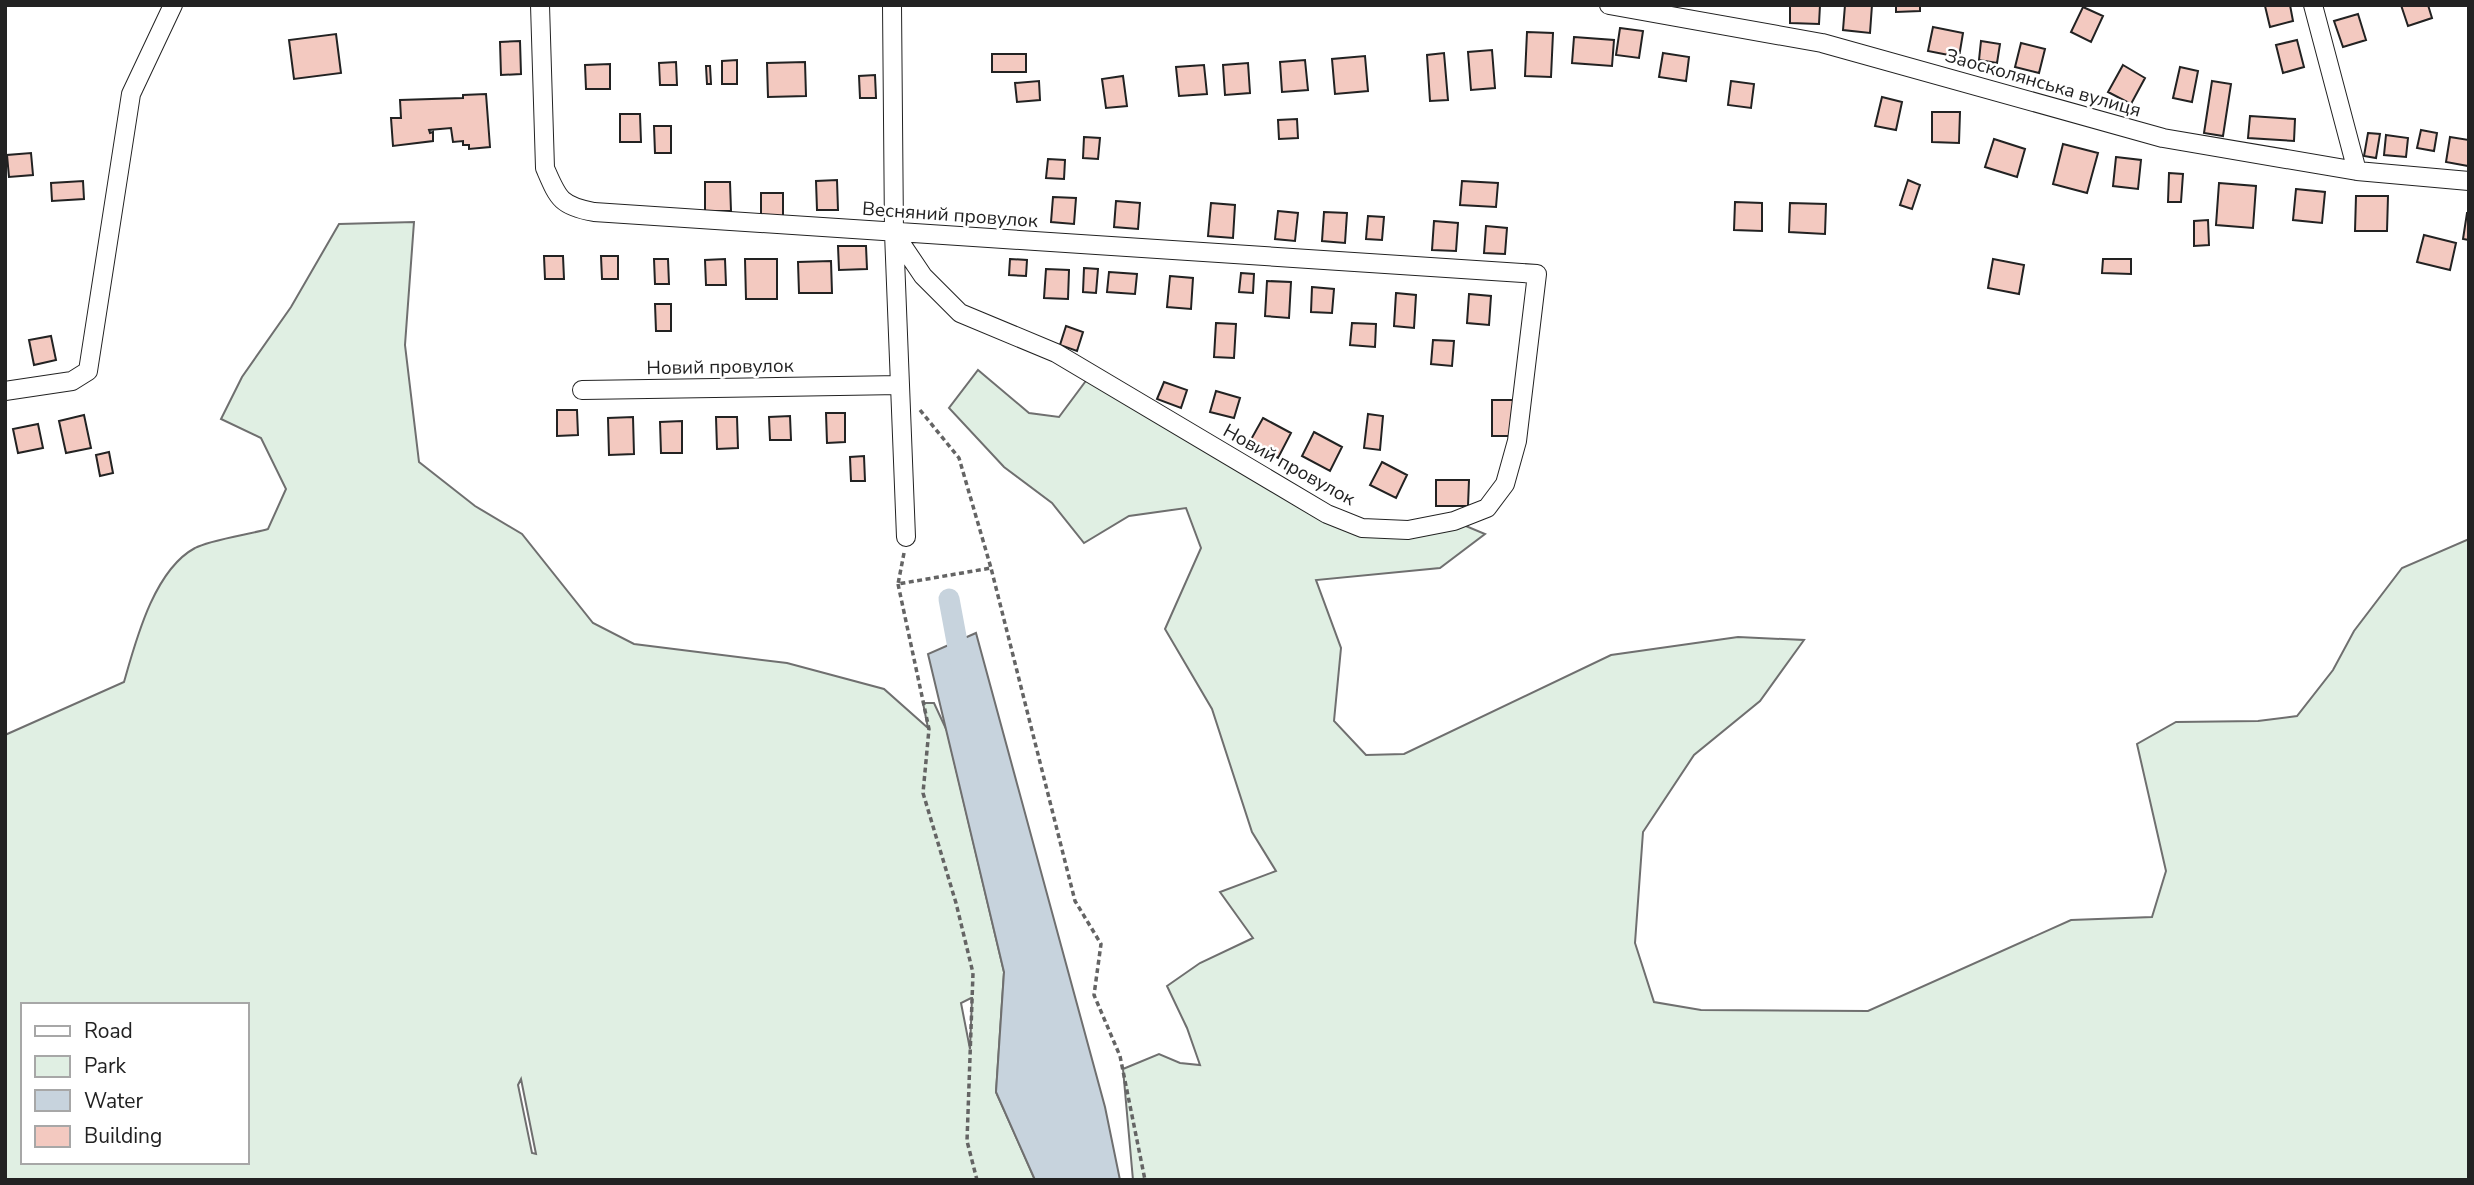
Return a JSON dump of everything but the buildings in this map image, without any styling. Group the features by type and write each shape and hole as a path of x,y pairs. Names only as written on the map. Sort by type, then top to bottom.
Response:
{"street":[{"path":"5,391 72,381 88,372 131,94 173,5"},
{"name":"Весняний провулок","path":"540,5 545,168 555,191 571,208 594,212 894,233 1537,274"},
{"path":"892,5 894,233 906,537"},
{"name":"Заосколянська вулиця","path":"1609,5 1822,43 2163,138 2357,171 2469,181"},
{"path":"2313,5 2357,171"},
{"name":"Новий провулок","path":"894,233 923,276 960,313 1056,353 1327,514 1362,528 1408,530 1454,521 1487,508 1506,484 1517,441 1537,274"},
{"name":"Новий провулок","path":"582,390 900,385"}],"path":[{"path":"900,385 959,458 991,568 1075,901 1101,944 1094,995 1120,1056 1145,1180"},
{"path":"906,537 898,584 929,729 923,793 956,903 972,973 967,1141 977,1180"},
{"path":"898,584 991,568"}],"green space":[{"path":"414,222 405,345 419,462 475,506 522,534 593,623 634,644 787,663 884,689 928,728 923,703 934,703 947,731 1004,972 996,1092 1035,1180 5,1180 5,735 124,682 149,608 168,572 181,558 201,545 268,529 286,489 261,438 221,419 242,377 291,307 339,224","holes":["972,998 970,1049 961,1003","521,1079 536,1154 532,1153 518,1085"]},
{"path":"978,370 1029,413 1059,417 1091,374 1327,514 1390,529 1454,521 1485,534 1440,568 1316,580 1341,648 1334,721 1366,755 1404,754 1611,655 1738,637 1804,640 1760,701 1694,755 1643,832 1635,943 1654,1002 1701,1010 1868,1011 2071,920 2152,917 2166,871 2137,744 2176,722 2258,721 2297,716 2333,670 2354,631 2402,568 2469,539 2469,1180 1133,1180 1123,1069 1159,1054 1180,1063 1200,1065 1187,1028 1167,986 1200,963 1253,938 1220,892 1276,871 1252,832 1212,709 1165,629 1201,548 1186,508 1129,516 1084,543 1052,503 1004,467 949,408"}],"water":[{"path":"976,633 1105,1107 1120,1180 1035,1180 996,1092 1004,972 928,654"}],"waterway":[{"path":"949,599 962,669"}]}
